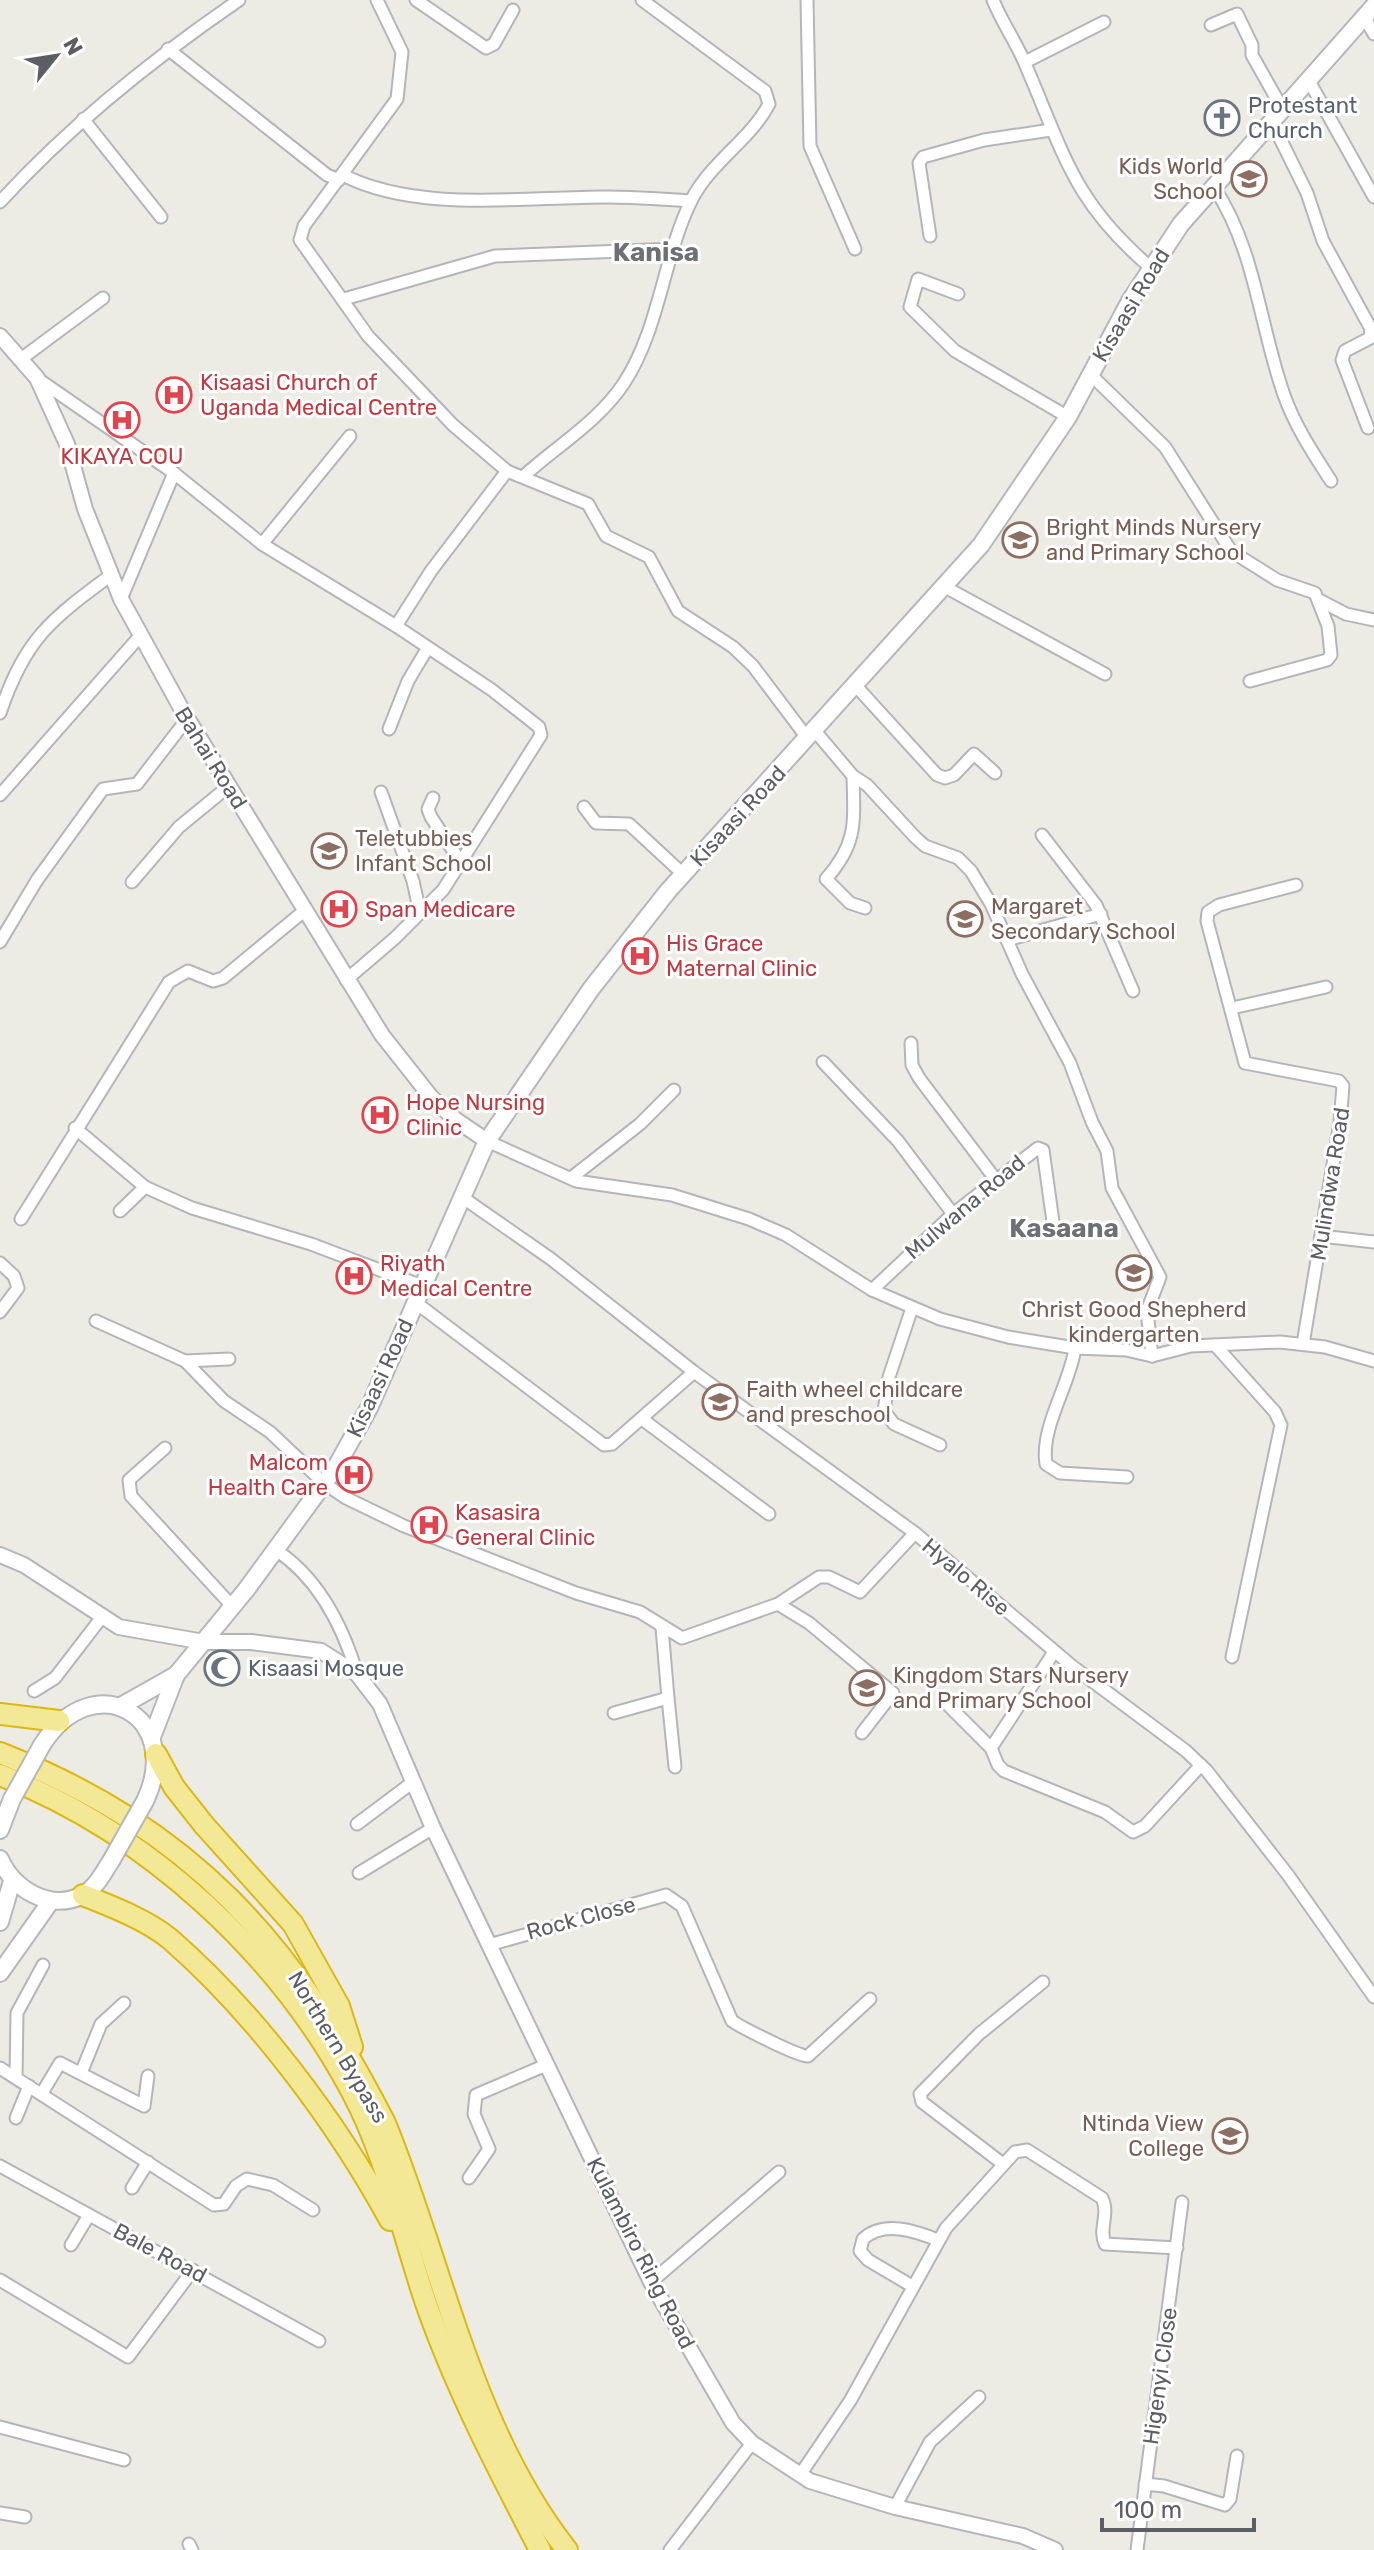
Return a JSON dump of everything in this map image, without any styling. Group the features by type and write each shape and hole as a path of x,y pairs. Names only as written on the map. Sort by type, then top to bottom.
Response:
{"highway":[{"path":"0,1714 59,1721"},
{"path":"154,1745 174,1787 293,1924 339,2006 362,2079"},
{"name":"Northern Bypass","path":"0,1753 95,1795 154,1832 196,1865 292,1969 362,2079 408,2179 499,2437 525,2486 567,2550"},
{"name":"Northern Bypass","path":"0,1775 39,1790 109,1830 222,1919 317,2034 353,2094 385,2174 413,2262 467,2406 540,2550"},
{"path":"83,1895 109,1905 168,1937 274,2045 378,2198 413,2262"}],"main road":[{"name":"Kisaasi Road","path":"176,1675 325,1484 369,1408 487,1141 629,938 683,874 981,545 1068,417 1151,268 1181,224 1309,81 1369,8"},
{"path":"121,1706 176,1675"},
{"path":"0,1859 12,1881 51,1901 83,1895 97,1883 155,1779 154,1745 176,1675"},
{"path":"0,1830 12,1799 59,1721 104,1702 121,1706 146,1725 154,1745"},
{"path":"0,1922 12,1881"},
{"path":"0,1973 51,1901"}],"street":[{"path":"0,202 83,119 168,49 239,0"},
{"path":"377,0 402,52 400,91 387,117 304,226 300,240 368,336 474,445 507,471 525,475 562,496 588,504 606,536 649,557 678,611 733,647 753,666 812,735 853,776 867,785 925,846 958,858 971,871 1070,1063 1092,1122 1107,1151 1112,1188 1160,1277 1147,1311 1152,1356"},
{"path":"416,0 486,48 494,44 513,10"},
{"path":"525,475 598,412 621,386 641,346 691,201 714,167 767,108 769,99 765,91 642,0"},
{"path":"807,0 810,146 855,249"},
{"path":"993,0 1025,62 1072,178 1112,233 1151,268"},
{"path":"1369,8 1374,34"},
{"path":"1211,25 1237,14 1252,45 1252,55 1278,116 1323,241 1371,329 1370,338 1345,351 1342,360 1368,428"},
{"path":"1025,62 1104,22"},
{"path":"168,49 327,175 368,188 414,197 691,201"},
{"path":"1309,81 1374,197"},
{"path":"83,119 161,217"},
{"path":"930,236 919,163 923,157 984,140 1051,130"},
{"path":"1214,187 1233,218 1251,263 1285,397 1331,481"},
{"path":"344,299 495,256 674,249"},
{"path":"958,294 918,279 910,307 955,351 1068,417"},
{"path":"21,359 103,298"},
{"name":"Bahai Road","path":"0,336 37,378 67,444 85,509 121,599 187,719 382,1035 431,1097 456,1120 487,1141"},
{"path":"1090,374 1165,447 1231,551 1277,580 1312,591 1319,600 1332,644 1327,660 1250,681"},
{"path":"37,378 174,473 262,544 396,626 492,690 541,731 443,890 346,980"},
{"path":"262,544 350,436"},
{"path":"396,626 431,571 507,471"},
{"path":"121,599 174,473"},
{"path":"0,713 19,664 39,633 55,616 111,575"},
{"path":"945,587 1105,674"},
{"path":"1319,600 1346,614 1374,620"},
{"path":"0,795 140,636"},
{"path":"389,729 408,681 427,649"},
{"path":"856,686 937,775 945,778 954,775 974,754 995,773"},
{"path":"0,942 37,880 103,789 137,784 187,719"},
{"path":"853,776 854,832 845,857 826,879 850,903 865,908"},
{"path":"132,882 179,827 229,786"},
{"path":"381,792 413,881 420,913"},
{"path":"433,798 428,809 431,817 460,861"},
{"path":"584,807 596,823 629,824 683,874"},
{"path":"1042,835 1101,914 1133,991"},
{"name":"Mulindwa Road","path":"1296,885 1231,900 1208,912 1207,921 1245,1063 1339,1081 1343,1086 1303,1344"},
{"path":"21,1219 75,1128 174,977 188,971 213,981 223,978 304,911"},
{"path":"1007,940 1101,914"},
{"path":"1232,1008 1326,987"},
{"path":"911,1043 912,1065 919,1078 996,1180"},
{"path":"823,1062 898,1141 953,1214"},
{"path":"571,1178 640,1124 674,1090"},
{"path":"75,1128 145,1187 192,1208 311,1244 419,1294 604,1445 612,1444 694,1372"},
{"path":"487,1141 571,1178 672,1195 749,1219 786,1235 872,1290 940,1319 1008,1337 1075,1348 1126,1350 1152,1356 1191,1346 1257,1342 1303,1344 1374,1361"},
{"name":"Mulwana Road","path":"872,1290 953,1214 1040,1148 1053,1222"},
{"path":"120,1211 145,1187"},
{"path":"462,1197 624,1314 694,1372 915,1533"},
{"path":"1321,1236 1374,1242"},
{"path":"0,1263 14,1276 18,1288 0,1312"},
{"path":"912,1308 889,1377 884,1411 894,1424 940,1445"},
{"path":"96,1321 185,1361 229,1359"},
{"path":"1215,1345 1275,1412 1281,1425 1232,1657"},
{"path":"1075,1348 1072,1369 1048,1441 1046,1464 1060,1473 1127,1477"},
{"name":"Hyalo Rise","path":"185,1361 224,1401 270,1432 325,1484 404,1526 576,1593 640,1612 673,1635 692,1637 778,1604 823,1576 857,1592 864,1590 915,1533 1054,1652 1201,1765 1288,1875 1374,1997"},
{"path":"642,1419 769,1514"},
{"path":"165,1448 129,1480 131,1496 232,1606"},
{"path":"276,1550 298,1565 323,1600 347,1638 357,1674"},
{"path":"0,1555 24,1565 102,1617 130,1630 204,1642 264,1642 321,1651 357,1674"},
{"path":"778,1604 809,1623 893,1693 862,1733"},
{"path":"34,1691 55,1678 102,1617"},
{"path":"662,1628 675,1767"},
{"path":"991,1748 1054,1652"},
{"name":"Kulambiro Ring Road","path":"357,1674 380,1704 433,1828 651,2282 729,2416 752,2443 800,2475 895,2507 1023,2536 1055,2550"},
{"path":"614,1713 668,1698"},
{"path":"944,1701 991,1748 1004,1771 1105,1812 1133,1832 1145,1826 1201,1765"},
{"path":"357,1824 413,1782"},
{"path":"359,1873 433,1828"},
{"name":"Rock Close","path":"489,1945 564,1921 666,1895 673,1896 682,1906 732,2021 764,2035 798,2057 808,2056 870,1999"},
{"path":"16,2078 17,2013 43,1965"},
{"path":"1003,2164 922,2102 920,2094 979,2034 1043,1982"},
{"path":"81,2073 101,2024 124,2003"},
{"path":"42,2093 60,2063 144,2106 148,2076"},
{"path":"469,2178 489,2149 474,2114 476,2095 546,2065"},
{"path":"0,2068 214,2205 224,2204 236,2186 247,2179 273,2185 313,2210"},
{"path":"16,2118 29,2086"},
{"path":"800,2475 850,2401 938,2240 959,2209 1015,2152 1027,2150 1102,2198 1106,2209 1101,2234 1105,2244 1177,2248"},
{"path":"132,2188 148,2162"},
{"name":"Bale Road","path":"0,2166 319,2341"},
{"path":"651,2282 779,2172"},
{"name":"Higenyi Close","path":"1137,2550 1182,2202"},
{"path":"71,2245 89,2215"},
{"path":"912,2286 868,2260 860,2251 863,2239 881,2229 902,2229 938,2240"},
{"path":"0,2280 128,2357 193,2270"},
{"path":"895,2507 930,2442 979,2397"},
{"path":"0,2427 124,2460"},
{"path":"670,2550 752,2443"},
{"path":"1145,2484 1164,2486 1225,2505 1230,2499 1237,2456"},
{"path":"0,2513 25,2517"}],"place":[{"name":"Protestant Church","path":"1222,118"},
{"name":"Kids World School","path":"1249,179"},
{"name":"Kisaasi Church of Uganda Medical Centre","path":"174,395"},
{"name":"KIKAYA COU","path":"122,420"},
{"name":"Bright Minds Nursery and Primary School","path":"1020,540"},
{"name":"Teletubbies Infant School","path":"329,851"},
{"name":"Span Medicare","path":"339,909"},
{"name":"Margaret Secondary School","path":"965,919"},
{"name":"His Grace Maternal Clinic","path":"640,956"},
{"name":"Hope Nursing Clinic","path":"380,1115"},
{"name":"Christ Good Shepherd kindergarten","path":"1134,1273"},
{"name":"Riyath Medical Centre","path":"354,1276"},
{"name":"Faith wheel childcare and preschool","path":"720,1402"},
{"name":"Malcom Health Care","path":"354,1475"},
{"name":"Kasasira General Clinic","path":"429,1525"},
{"name":"Kisaasi Mosque","path":"222,1668"},
{"name":"Kingdom Stars Nursery and Primary School","path":"867,1688"},
{"name":"Ntinda View College","path":"1230,2136"}],"district":[{"name":"Kanisa","path":"656,252"},
{"name":"Kasaana","path":"1064,1228"}]}
